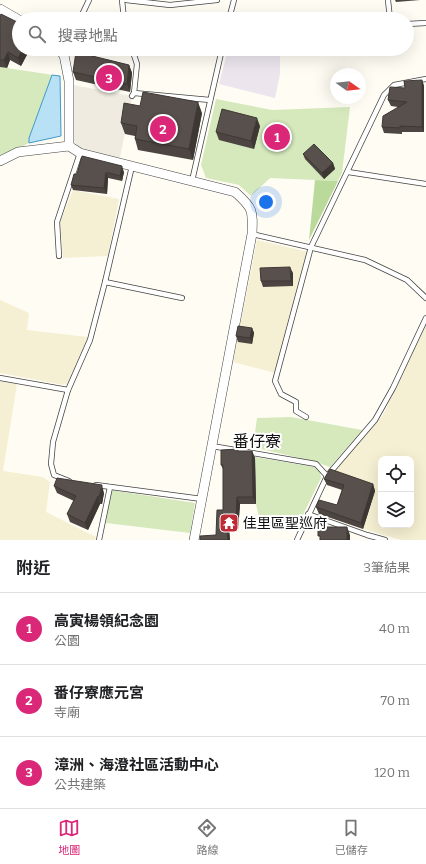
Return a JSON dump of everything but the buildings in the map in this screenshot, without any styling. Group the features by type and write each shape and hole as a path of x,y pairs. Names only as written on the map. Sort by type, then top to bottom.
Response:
{"street":[{"path":"0,9 12,16"},
{"path":"64,56 69,81 69,146"},
{"path":"0,161 18,152 69,146 80,153 236,192 248,204 253,217 252,234 194,540"}],"lane":[{"path":"83,12 89,0"},
{"path":"122,0 123,12"},
{"path":"126,0 170,5 217,0"},
{"path":"231,12 234,0"},
{"path":"388,0 389,12"},
{"path":"414,24 426,23"},
{"path":"134,56 137,64 133,95 210,100"},
{"path":"192,181 220,56"},
{"path":"306,418 296,411 296,402 280,394 275,381 311,247 384,95 394,85 426,79"},
{"path":"59,256 57,222 80,153"},
{"path":"74,482 67,481 54,475 51,464 53,442 68,390 90,340 106,282 132,166"},
{"path":"348,172 426,184"},
{"path":"252,234 365,260 407,280 426,298"},
{"path":"106,282 182,298"},
{"path":"296,540 327,476 375,420 394,388 426,318"},
{"path":"0,378 68,390"},
{"path":"212,446 316,464 327,476"},
{"path":"89,484 202,499"},
{"path":"99,540 110,487"},
{"path":"308,514 366,538 385,540"}],"shaded area":[{"path":"226,56 280,56 280,74 275,98 219,84"},
{"path":"73,85 132,96 120,158 81,150 75,143 72,135"},
{"path":"73,190 119,199 108,256 63,258 60,222"},
{"path":"257,240 308,252 275,373 233,362"},
{"path":"0,300 29,313 27,330 88,337 68,383 64,385 0,373"},
{"path":"426,325 426,540 401,540 363,529 375,491 331,475 383,415"},
{"path":"0,381 17,384 3,471 43,477 50,482 46,512 96,537 95,540 0,540"}],"green space":[{"path":"0,67 60,76 61,136 29,143 0,158"},
{"path":"216,99 272,110 350,107 342,173 338,181 270,178 251,196 239,185 206,178 201,165"},
{"path":"315,180 338,181 309,240"},
{"path":"291,417 362,430 330,467 316,462 253,447 257,418"},
{"path":"255,457 314,467 320,471 321,478 298,525 261,526 256,504"},
{"path":"111,490 195,503 190,533 106,523"}],"water":[{"path":"52,75 60,76 61,136 29,143 29,138"}],"place":[{"name":"漳洲、海澄社區活動中心","path":"109,78"},
{"name":"番仔寮應元宮","path":"163,129"},
{"name":"高寅楊領紀念園","path":"277,137"},
{"name":"佳里區聖巡府","path":"229,523"}],"district":[{"name":"番仔寮","path":"257,441"}]}
